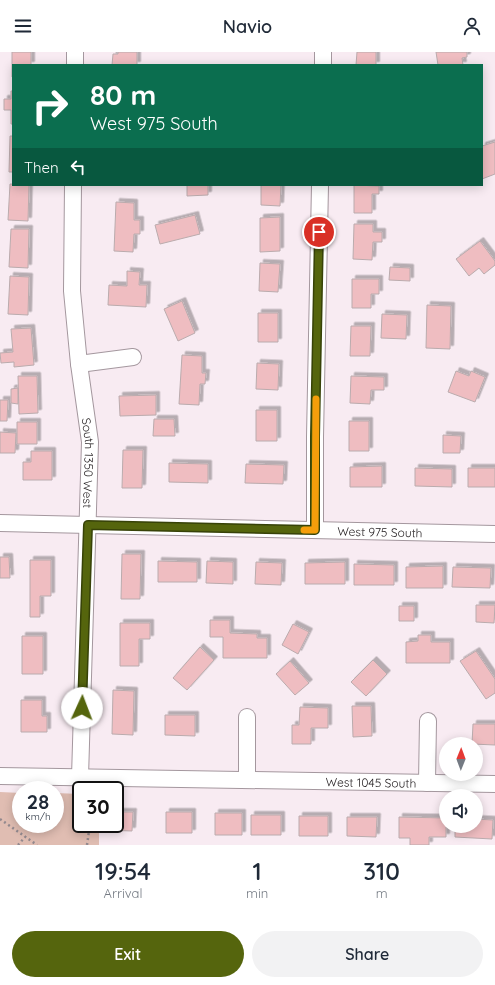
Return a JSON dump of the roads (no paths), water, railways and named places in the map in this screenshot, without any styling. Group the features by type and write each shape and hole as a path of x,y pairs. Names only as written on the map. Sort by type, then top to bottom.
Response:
{"street":[{"path":"75,52 75,64"},
{"path":"323,52 323,64"},
{"name":"South 1350 West","path":"73,186 72,291 90,442 80,777"},
{"path":"315,530 315,437 320,186"},
{"path":"80,364 133,357"},
{"name":"West 975 South","path":"0,523 495,534"},
{"path":"248,717 248,780"},
{"path":"427,783 428,721"},
{"name":"West 1045 South","path":"0,776 495,784"}]}
